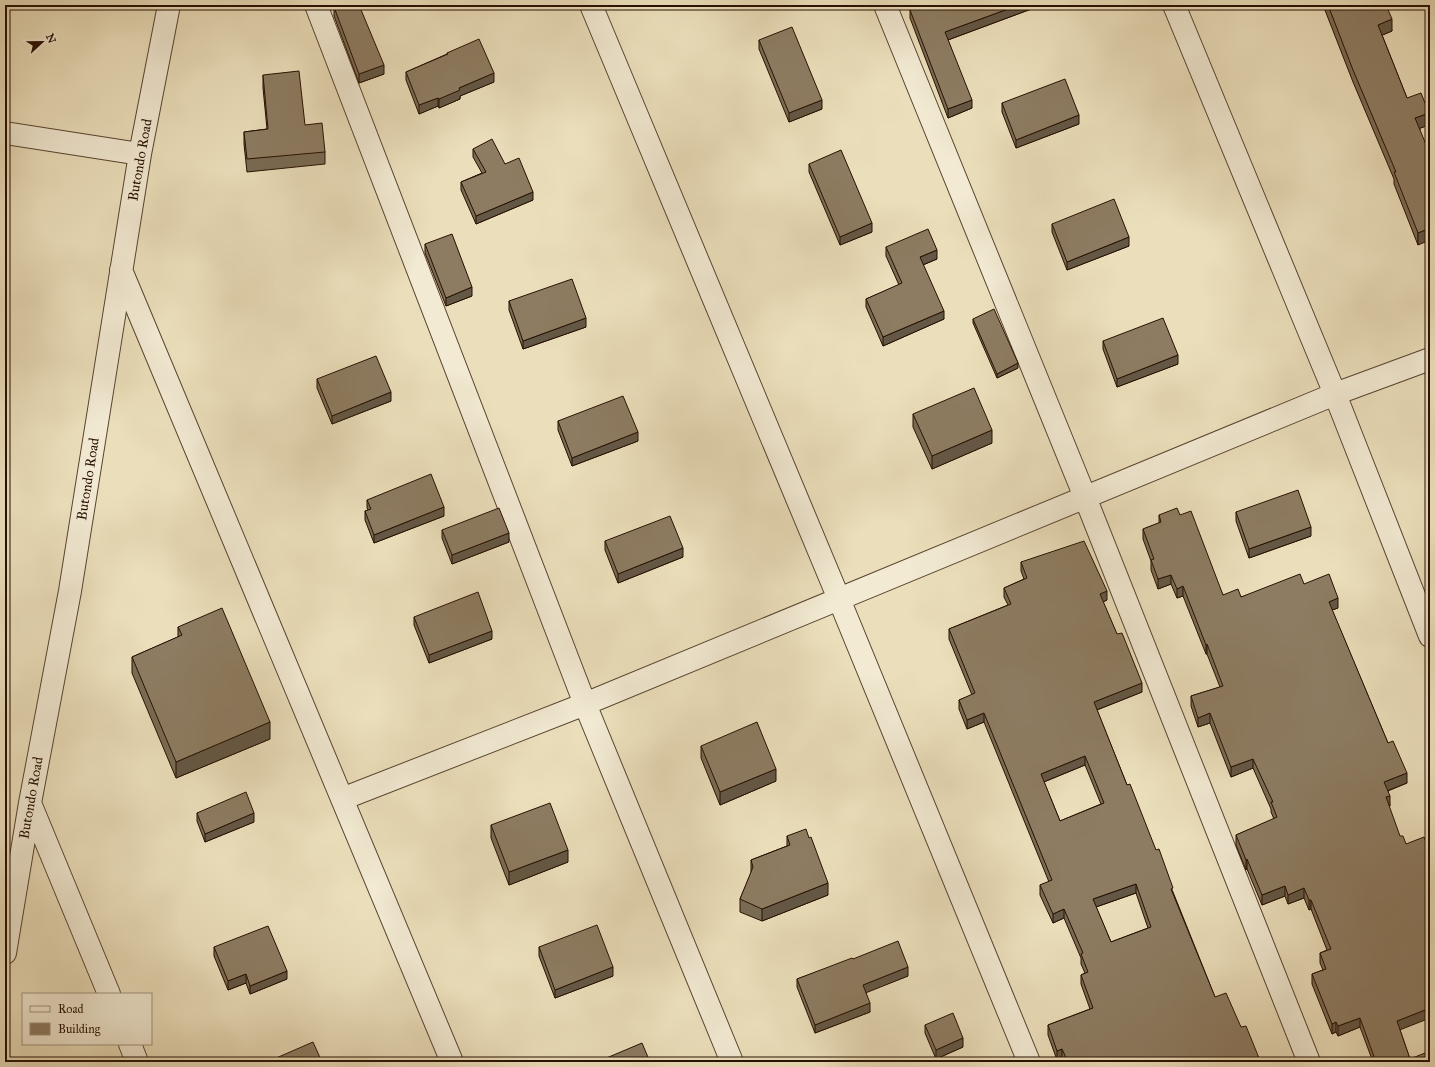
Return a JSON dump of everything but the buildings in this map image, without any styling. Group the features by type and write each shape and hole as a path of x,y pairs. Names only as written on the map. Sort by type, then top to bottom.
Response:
{"street":[{"name":"Butondo Road","path":"5,953 30,803 70,592 140,154 169,5"},
{"path":"316,5 585,704 732,1062"},
{"path":"591,5 1030,1062"},
{"path":"885,5 1085,497 1309,1062"},
{"path":"1174,5 1335,394 1430,636"},
{"path":"5,133 140,154"},
{"path":"121,270 452,1062"},
{"path":"342,799 585,704 1335,394 1430,358"},
{"path":"30,803 109,993"},
{"path":"130,1045 137,1062"}]}
